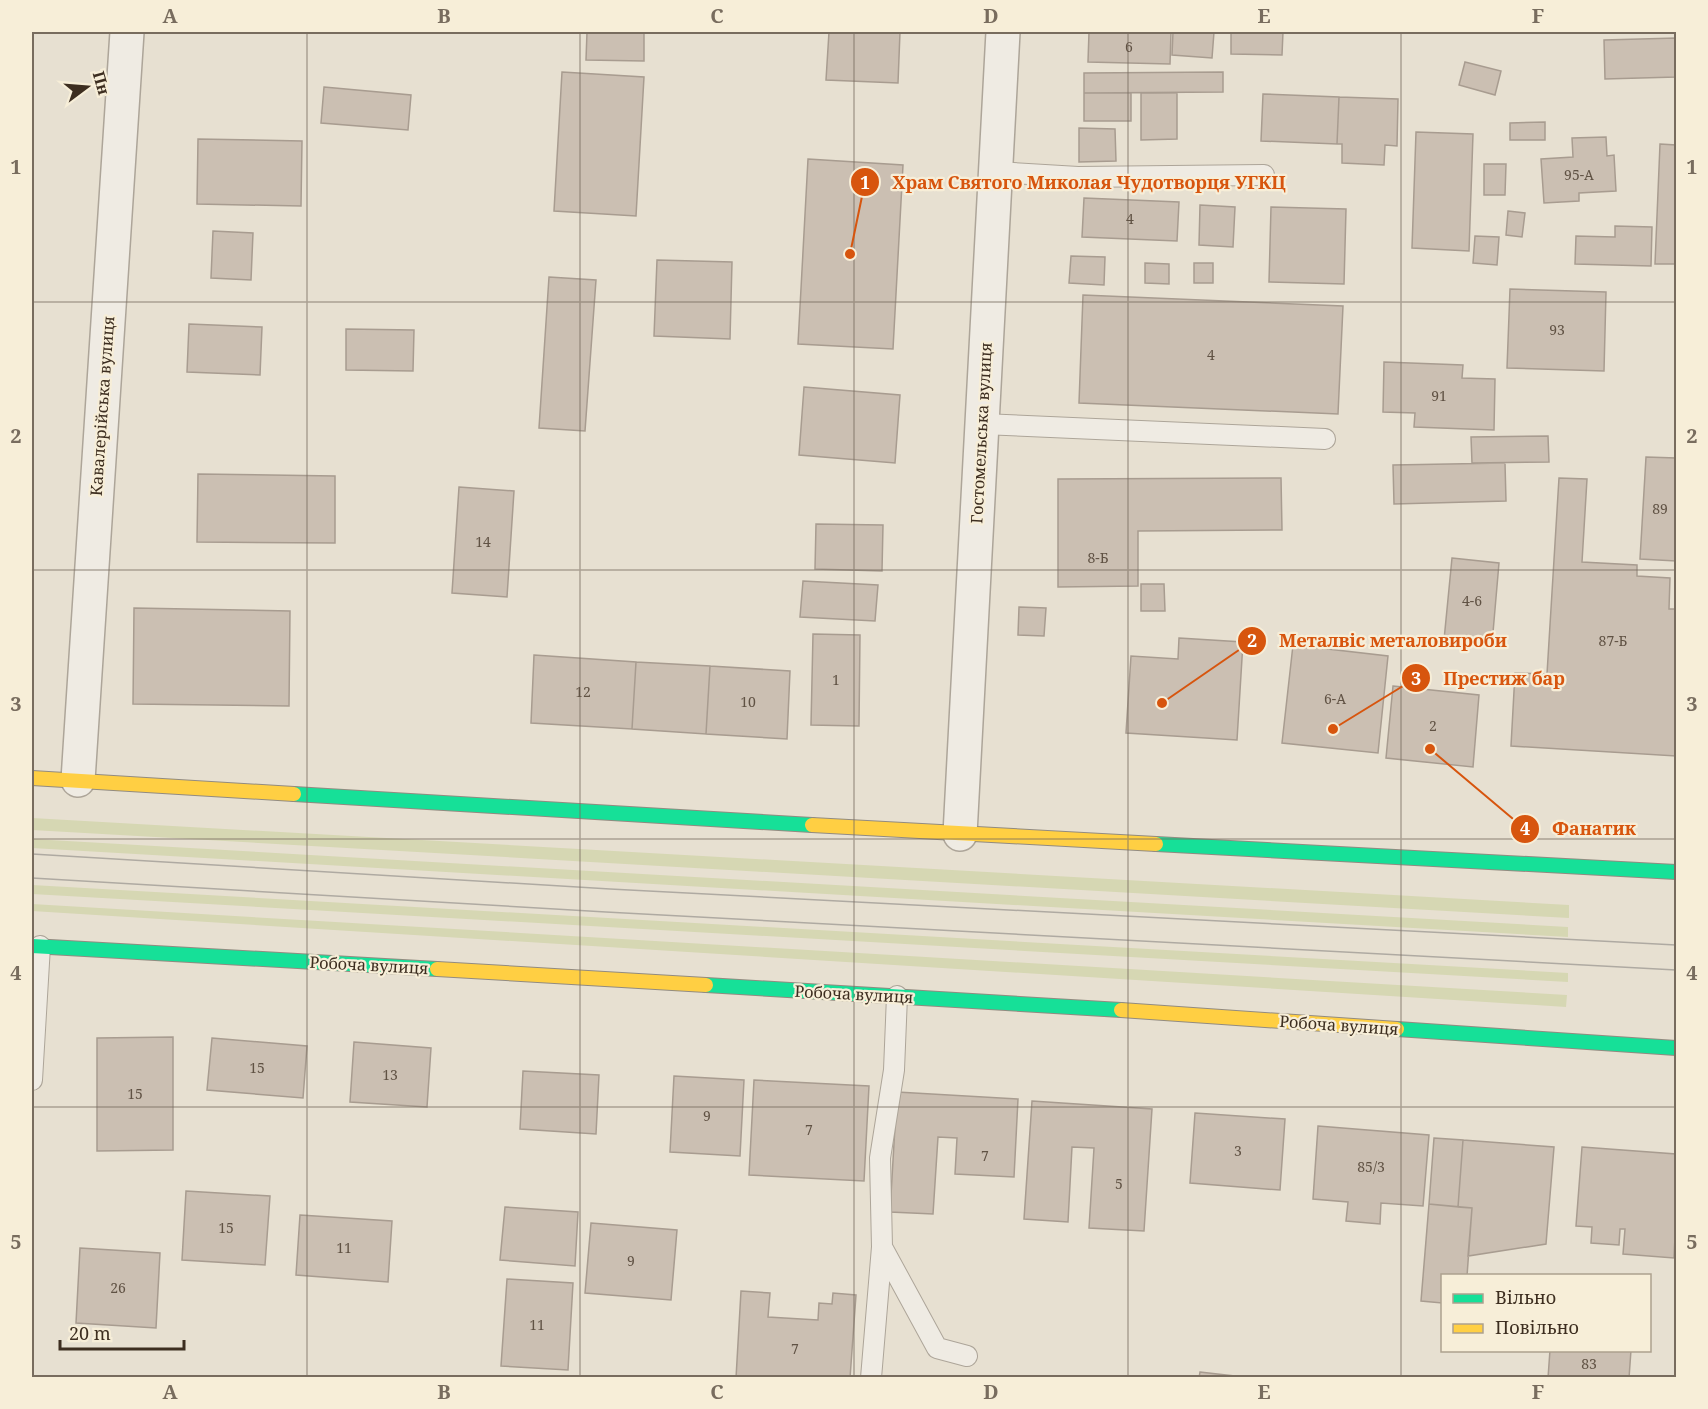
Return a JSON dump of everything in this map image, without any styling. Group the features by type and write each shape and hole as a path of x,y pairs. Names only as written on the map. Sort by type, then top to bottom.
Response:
{"main road":[{"path":"32,778 960,834 1677,872"},
{"name":"Робоча вулиця","path":"35,946 897,996 1677,1048"}],"street":[{"name":"Кавалерійська вулиця","path":"78,780 126,32"},
{"name":"Гостомельська вулиця","path":"960,834 1003,32"}],"lane":[{"path":"995,172 1078,177 1264,175"},
{"path":"982,424 1325,439"},
{"path":"32,1080 35,946"},
{"path":"871,1377 882,1247 880,1158 894,1070 897,996"},
{"path":"882,1247 937,1348 967,1356"}],"green space":[{"path":"32,818 1569,905 1569,918 32,830"},
{"path":"32,839 1568,927 1568,937 32,848"},
{"path":"32,885 1568,973 1568,982 32,894"},
{"path":"32,904 1567,995 1566,1007 32,911"}],"building":[{"path":"587,32 644,32 644,61 586,60"},
{"path":"829,32 900,32 898,83 826,80"},
{"path":"1089,32 1171,32 1170,64 1088,62"},
{"path":"1173,32 1214,32 1212,58 1172,55"},
{"path":"1231,32 1283,32 1282,55 1231,54"},
{"path":"1676,38 1676,77 1605,79 1604,40"},
{"path":"1465,62 1501,71 1495,95 1459,85"},
{"path":"562,72 644,77 636,216 554,211"},
{"path":"1223,72 1223,92 1084,93 1084,73"},
{"path":"324,87 411,95 408,130 321,123"},
{"path":"1084,93 1131,93 1131,121 1084,121"},
{"path":"1141,93 1177,93 1177,139 1141,140"},
{"path":"1263,94 1339,97 1337,144 1261,141"},
{"path":"1339,97 1398,99 1397,146 1385,145 1384,165 1342,163 1342,144 1337,144"},
{"path":"1545,122 1545,140 1510,140 1510,123"},
{"path":"1079,128 1115,129 1116,161 1079,162"},
{"path":"1416,132 1473,134 1469,251 1412,248"},
{"path":"1606,137 1607,156 1614,155 1616,191 1579,193 1579,201 1544,203 1541,159 1573,157 1572,138"},
{"path":"198,139 302,141 301,206 197,204"},
{"path":"1660,144 1676,145 1676,264 1655,264"},
{"path":"808,159 903,165 893,349 798,344"},
{"path":"1484,164 1506,164 1505,195 1484,195"},
{"path":"1084,198 1179,202 1177,241 1082,237"},
{"path":"1200,205 1235,207 1233,247 1199,245"},
{"path":"1271,207 1346,209 1344,284 1269,282"},
{"path":"1508,211 1525,213 1522,237 1506,235"},
{"path":"1615,226 1652,227 1651,266 1575,264 1576,236 1615,237"},
{"path":"213,231 253,233 251,280 211,278"},
{"path":"1475,236 1499,237 1497,265 1473,263"},
{"path":"1071,256 1105,257 1104,285 1069,283"},
{"path":"657,260 732,262 730,339 654,336"},
{"path":"1145,263 1169,264 1169,284 1145,283"},
{"path":"1194,263 1213,263 1213,283 1194,283"},
{"path":"549,277 596,280 585,431 539,428"},
{"path":"1510,289 1606,292 1604,371 1507,368"},
{"path":"1083,295 1343,306 1338,414 1079,403"},
{"path":"189,324 262,327 260,375 187,372"},
{"path":"346,329 414,330 413,371 346,370"},
{"path":"1384,362 1463,365 1462,378 1495,379 1494,430 1414,427 1415,413 1383,412"},
{"path":"804,387 900,395 895,463 799,455"},
{"path":"1548,436 1549,462 1472,463 1471,437"},
{"path":"1646,457 1676,458 1676,561 1640,559"},
{"path":"1505,463 1506,501 1394,504 1393,465"},
{"path":"198,474 335,476 335,543 197,542"},
{"path":"1281,478 1282,530 1138,531 1138,586 1058,587 1058,479"},
{"path":"1559,478 1587,479 1582,562 1637,565 1637,576 1670,578 1669,609 1676,609 1676,756 1511,746 1515,673 1547,674"},
{"path":"459,487 514,491 507,597 452,593"},
{"path":"816,524 883,525 882,571 815,569"},
{"path":"1452,558 1499,563 1492,644 1444,640"},
{"path":"803,581 878,585 875,621 800,617"},
{"path":"1141,584 1164,584 1165,611 1141,611"},
{"path":"1019,607 1046,608 1044,636 1018,635"},
{"path":"134,608 290,611 289,706 133,704"},
{"path":"813,634 860,635 859,726 811,725"},
{"path":"1179,638 1243,642 1237,740 1126,733 1131,656 1178,659"},
{"path":"1293,645 1388,656 1378,753 1282,743"},
{"path":"534,655 636,662 632,729 531,723"},
{"path":"636,662 710,666 706,734 632,729"},
{"path":"710,666 790,671 787,739 706,734"},
{"path":"1393,686 1479,695 1473,767 1386,758"},
{"path":"173,1037 173,1150 97,1151 97,1038"},
{"path":"212,1038 307,1046 303,1098 207,1090"},
{"path":"354,1042 431,1048 427,1107 350,1102"},
{"path":"523,1071 599,1075 596,1134 520,1129"},
{"path":"674,1076 744,1080 740,1156 670,1152"},
{"path":"754,1080 869,1086 864,1181 749,1175"},
{"path":"897,1092 1018,1099 1014,1177 955,1174 957,1138 938,1137 933,1214 890,1212"},
{"path":"1032,1101 1152,1109 1144,1231 1089,1228 1094,1148 1072,1147 1068,1222 1024,1219"},
{"path":"1195,1113 1285,1119 1280,1190 1190,1183"},
{"path":"1318,1126 1429,1135 1423,1206 1381,1203 1380,1224 1346,1221 1348,1202 1313,1199"},
{"path":"1434,1138 1463,1140 1458,1207 1429,1204"},
{"path":"1463,1140 1554,1147 1546,1244 1468,1256 1472,1208 1458,1207"},
{"path":"1582,1147 1676,1154 1674,1258 1623,1254 1625,1229 1620,1229 1619,1245 1591,1243 1592,1227 1576,1226"},
{"path":"186,1191 270,1196 265,1265 182,1260"},
{"path":"1429,1204 1472,1208 1467,1274 1441,1274 1441,1303 1421,1301"},
{"path":"505,1207 578,1212 575,1266 500,1260"},
{"path":"300,1215 392,1221 388,1282 296,1275"},
{"path":"591,1223 677,1230 671,1300 585,1293"},
{"path":"80,1248 160,1253 156,1328 76,1323"},
{"path":"507,1279 573,1283 568,1370 501,1366"},
{"path":"741,1291 770,1293 768,1317 818,1320 819,1303 832,1304 833,1293 856,1295 850,1378 736,1378"},
{"path":"1550,1352 1631,1352 1629,1378 1548,1378"},
{"path":"1200,1372 1243,1377 1243,1378 1199,1378"}],"tram line":[{"path":"32,854 610,889 1676,945"},
{"path":"32,878 606,912 1676,970"}],"traffic: fast":[{"path":"294,794 812,825"},
{"path":"1156,844 1676,872"},
{"path":"32,946 437,969"},
{"path":"706,985 1121,1010"},
{"path":"1397,1029 1676,1048"}],"traffic: slow":[{"path":"32,778 294,794"},
{"path":"812,825 1156,844"},
{"path":"437,969 706,985"},
{"path":"1121,1010 1397,1029"}],"place":[{"name":"Храм Святого Миколая Чудотворця УГКЦ","path":"850,254"},
{"name":"Металвіс металовироби","path":"1162,703"},
{"name":"Престиж бар","path":"1333,729"},
{"name":"Фанатик","path":"1430,749"}]}
